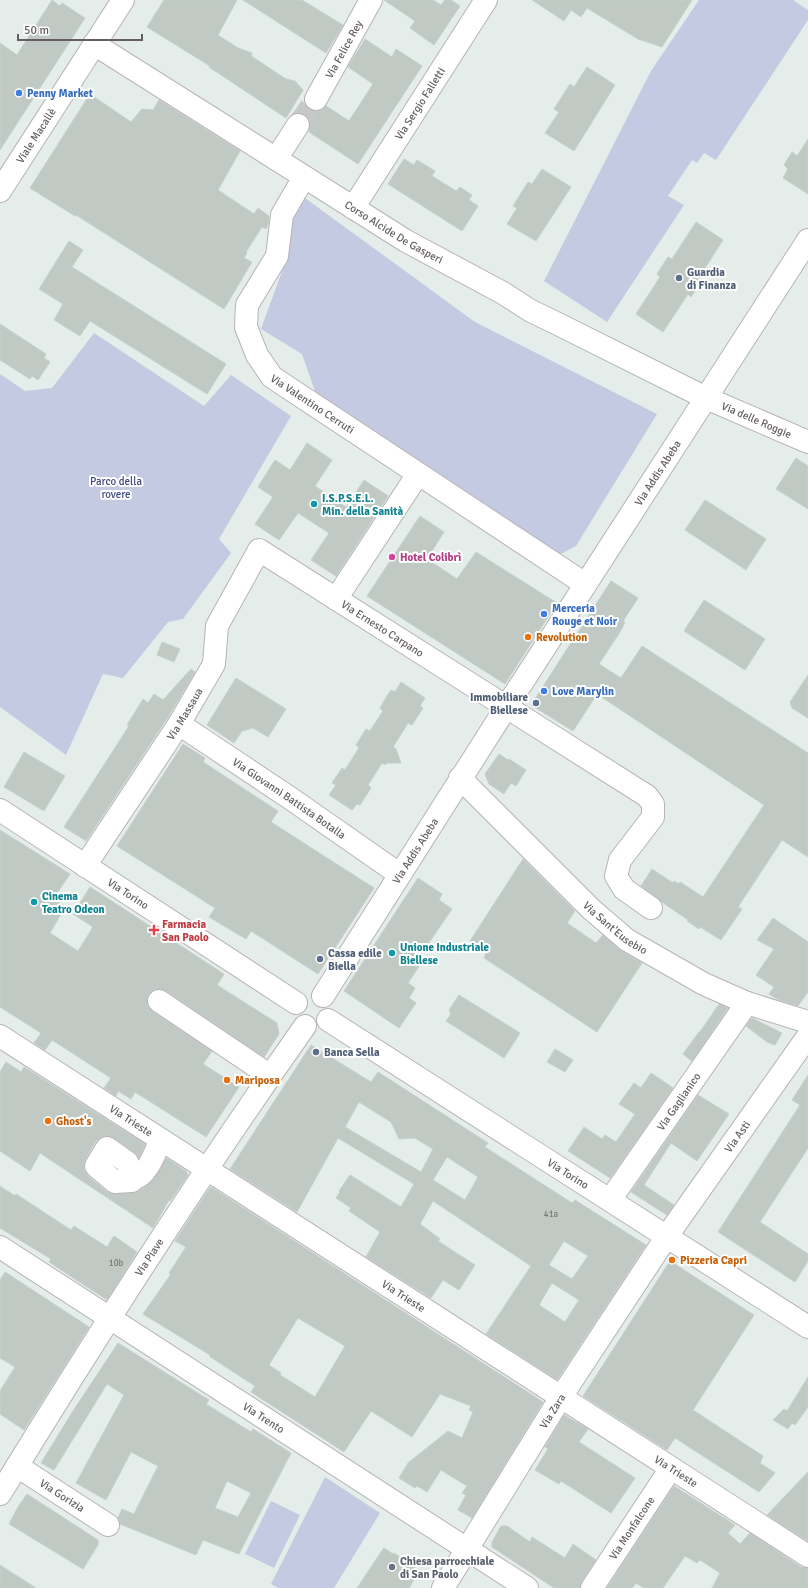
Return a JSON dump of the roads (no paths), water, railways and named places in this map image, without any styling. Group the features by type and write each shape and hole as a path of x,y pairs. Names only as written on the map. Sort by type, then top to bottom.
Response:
{"street":[{"name":"Viale Macallè","path":"0,191 123,0"},
{"name":"Via Felice Rey","path":"316,99 371,0"},
{"name":"Via Sergio Falletti","path":"353,208 486,0"},
{"name":"Corso Alcide De Gasperi","path":"94,44 406,242 503,293 531,311 706,398"},
{"path":"276,159 298,125"},
{"name":"Via Valentino Cerruti","path":"304,177 282,215 277,256 247,304 246,327 257,355 272,377 585,584"},
{"name":"Via Addis Abeba","path":"323,996 506,706 808,240"},
{"name":"Via delle Roggie","path":"706,398 808,442"},
{"path":"336,599 418,474"},
{"name":"Via Ernesto Carpano","path":"259,550 506,706"},
{"name":"Via Massaua","path":"85,866 179,724 214,664 217,626 259,550"},
{"path":"506,706 647,796 653,804 653,817 620,860 616,876 624,889 651,908"},
{"name":"Via Giovanni Battista Botalla","path":"179,724 290,798 399,874"},
{"name":"Via Sant'Eusebio","path":"460,778 591,909 627,940 704,984 747,1002 808,1022"},
{"name":"Via Torino","path":"0,810 296,1003"},
{"path":"313,993 323,996 330,1004 330,1015 328,1020 318,1027 314,1028 305,1026 298,1017 296,1003 308,994 313,993"},
{"path":"159,1001 270,1075"},
{"name":"Via Gaglianico","path":"610,1200 747,1002"},
{"name":"Via Torino","path":"328,1020 808,1327"},
{"name":"Via Piave","path":"0,1494 206,1170 305,1026"},
{"name":"Via Trieste","path":"0,1036 808,1556"},
{"name":"Via Asti","path":"667,1236 808,1036"},
{"path":"134,1178 142,1174 158,1148 159,1139"},
{"name":"Via Zara","path":"443,1588 561,1397 667,1236"},
{"name":"Via Trento","path":"0,1247 527,1588"},
{"name":"Via Gorizia","path":"17,1466 108,1525"},
{"name":"Via Monfalcone","path":"592,1588 671,1468"}],"tunnel":[{"path":"298,125 316,99"}],"place":[{"name":"Penny Market","path":"19,93"},
{"name":"Guardia di Finanza","path":"679,278"},
{"name":"I.S.P.S.E.L. Min. della Sanità","path":"314,504"},
{"name":"Hotel Colibrì","path":"392,557"},
{"name":"Merceria Rouge et Noir","path":"544,614"},
{"name":"Revolution","path":"528,637"},
{"name":"Love Marylin","path":"544,691"},
{"name":"Immobiliare Biellese","path":"536,703"},
{"name":"Cinema Teatro Odeon","path":"34,902"},
{"name":"Farmacia San Paolo","path":"154,930"},
{"name":"Unione Industriale Biellese","path":"392,953"},
{"name":"Cassa edile Biella","path":"320,959"},
{"name":"Banca Sella","path":"316,1052"},
{"name":"Mariposa","path":"227,1080"},
{"name":"Ghost's","path":"48,1121"},
{"name":"Pizzeria Capri","path":"672,1260"},
{"name":"Chiesa parrocchiale di San Paolo","path":"392,1567"}],"park label":[{"name":"Parco della rovere","path":"116,487"}]}
